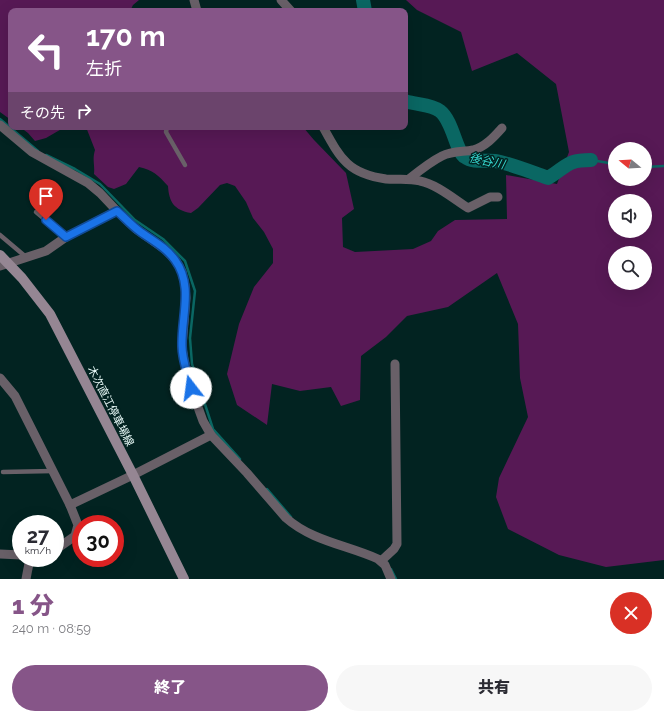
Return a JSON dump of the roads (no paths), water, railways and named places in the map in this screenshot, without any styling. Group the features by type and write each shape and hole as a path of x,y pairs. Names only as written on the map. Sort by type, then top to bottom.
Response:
{"main road":[{"name":"木次直江停車場線","path":"0,255 5,265 36,296 50,314 133,475 184,579"}],"street":[{"path":"281,0 288,8"},
{"path":"0,125 32,152 88,183 136,229 166,250 176,261 182,272 186,286 182,347 184,360 191,388 203,421 211,435 230,457 247,473 286,518 298,528 310,535 381,561 387,569 391,579"},
{"path":"409,179 442,156 474,150 481,147 488,143 502,128"},
{"path":"325,130 335,149 347,164 359,172 387,179 409,179 421,181 431,185 468,208 490,197 498,197"},
{"path":"5,265 46,251 66,237 117,211"},
{"path":"381,561 394,549 397,544 395,364"},
{"path":"0,378 15,396 70,505 78,525 75,536 64,544"},
{"path":"70,505 211,435"},
{"path":"0,554 12,555"},
{"path":"26,579 28,567"}],"lane":[{"path":"166,130 168,136 185,165"},
{"path":"36,212 66,237"},
{"path":"0,235 26,258"},
{"path":"3,472 53,471"}],"waterway":[{"name":"後谷川","path":"363,0 364,8"},
{"name":"後谷川","path":"408,102 432,107 440,111 448,122 459,149 468,159 501,162 548,178 568,164 577,161 591,160"},
{"path":"0,119 8,126"},
{"path":"13,130 38,151"},
{"path":"46,155 75,169 100,184 135,220 163,239 185,261 195,291 190,338 192,364 213,429 240,459"},
{"path":"591,160 608,163"},
{"path":"652,167 664,166"},
{"path":"267,489 291,517"},
{"path":"391,569 396,579"}]}
